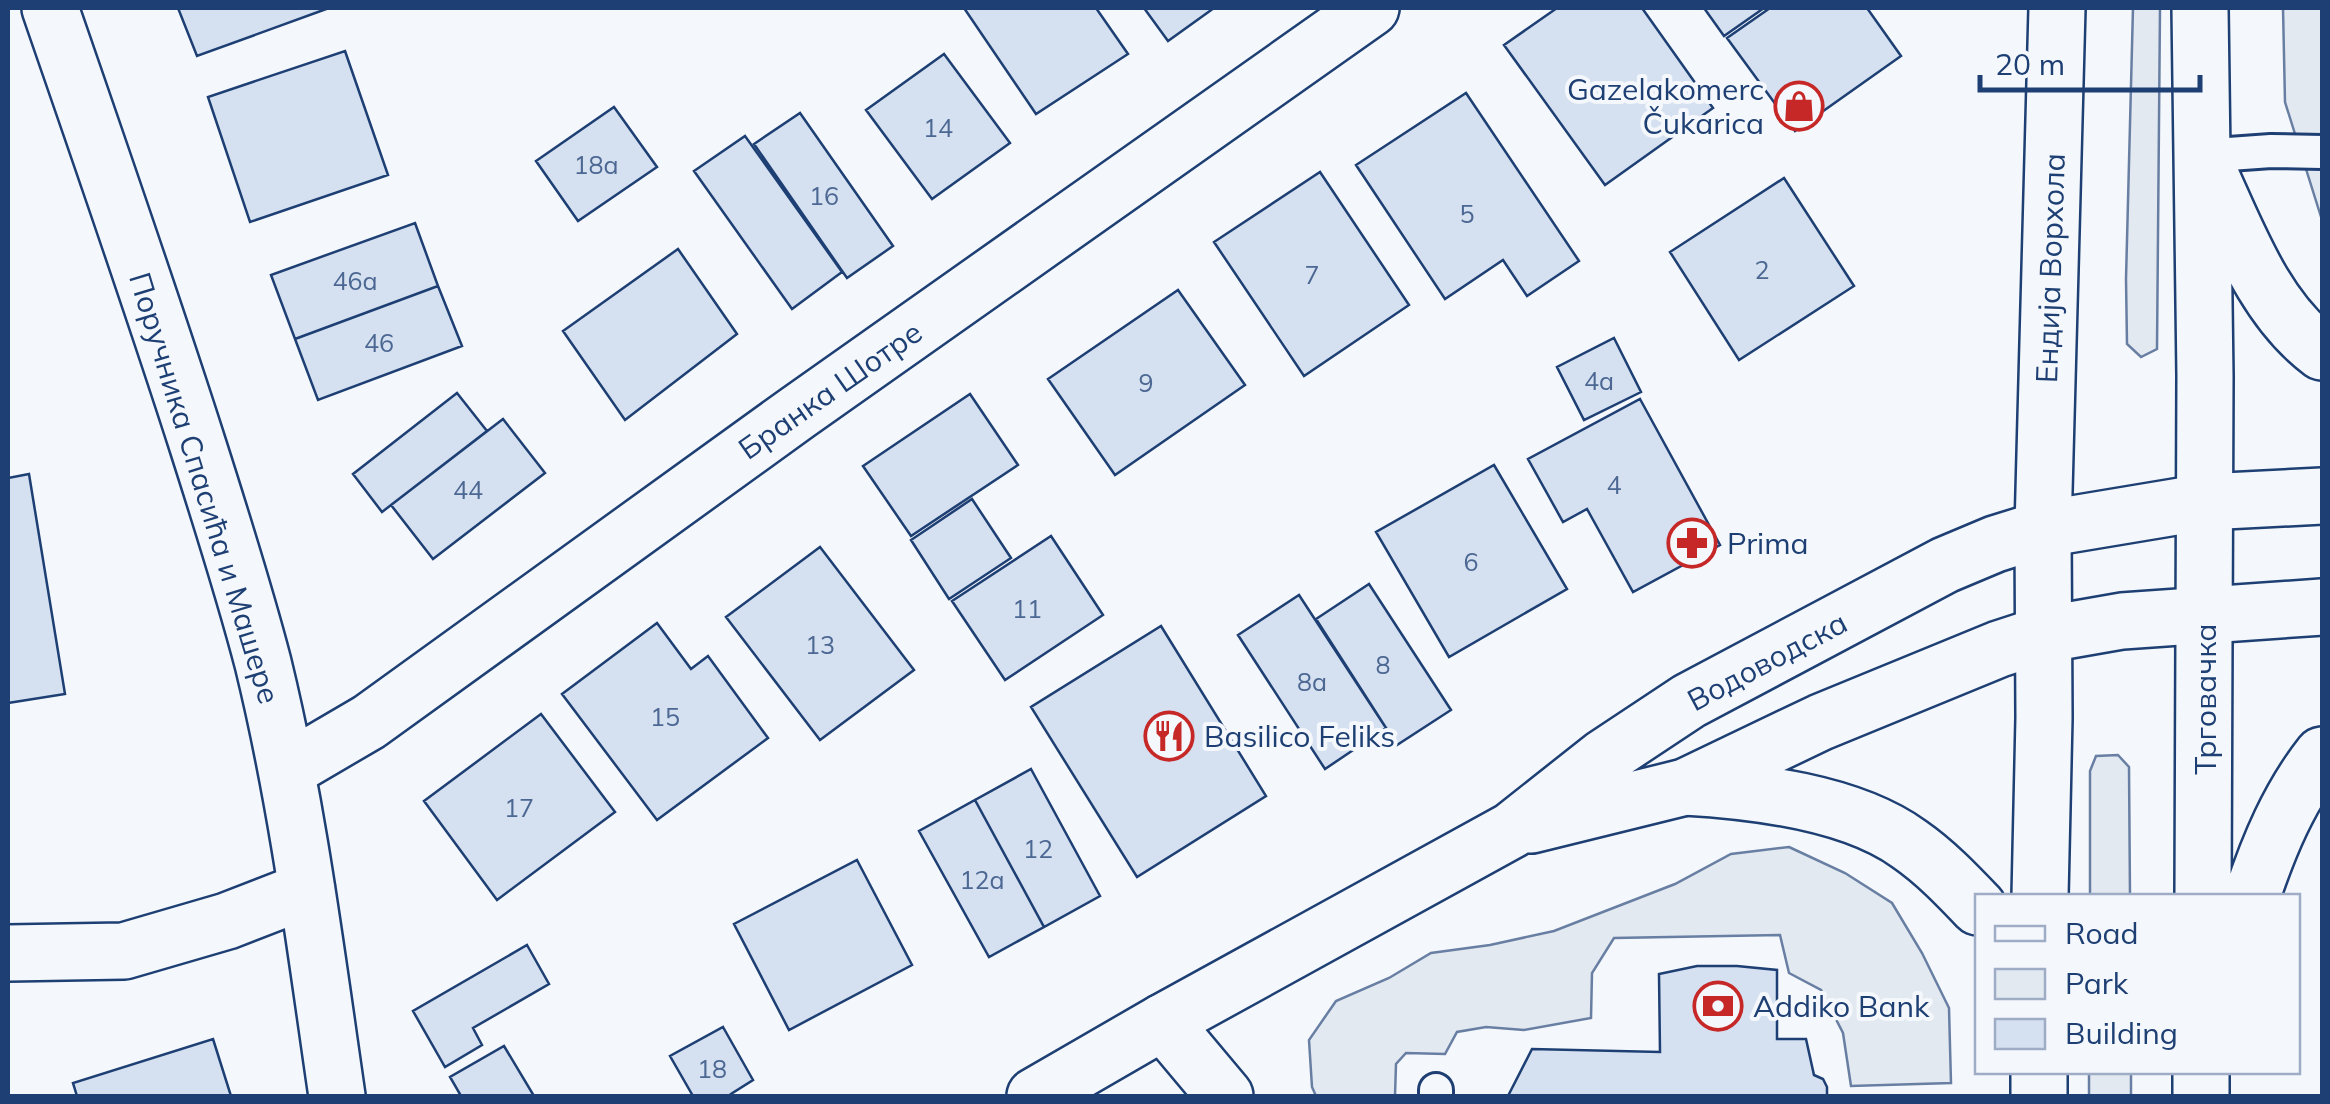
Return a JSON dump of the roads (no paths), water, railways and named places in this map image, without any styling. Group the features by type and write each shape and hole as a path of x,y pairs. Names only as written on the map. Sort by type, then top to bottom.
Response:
{"street":[{"name":"Поручника Спасића и Машере","path":"50,8 172,364 232,552 262,662 307,890 337,1096"},
{"name":"Бранка Шотре","path":"286,770 370,722 798,413 1371,8"},
{"name":"Ендија Ворхола","path":"2043,530 2056,8"},
{"path":"2200,8 2205,502"},
{"path":"2202,156 2269,296 2322,352"},
{"name":"Водоводска","path":"1036,1096 1162,1022 1512,830 1602,758 1689,701 1945,565 1995,544 2110,516 2205,502 2322,496"},
{"name":"Трговачка","path":"2203,894 2205,502"},
{"path":"2040,894 2043,530"},
{"name":"Водоводска","path":"1512,830 1686,786 1822,722 2042,635 2122,621 2322,608"},
{"path":"2253,894 2268,850 2295,794 2322,755"},
{"path":"1686,786 1745,790 1801,801 1870,822 1906,841 1945,872 1975,904"},
{"path":"8,953 124,951 227,921 307,890"},
{"path":"1162,1022 1225,1096"}],"lane":[{"path":"2202,156 2322,152"}],"place":[{"name":"Gazelakomerc Čukarica","path":"1799,106"},
{"name":"Prima","path":"1692,543"},
{"name":"Basilico Feliks","path":"1169,736"},
{"name":"Addiko Bank","path":"1718,1006"}]}
